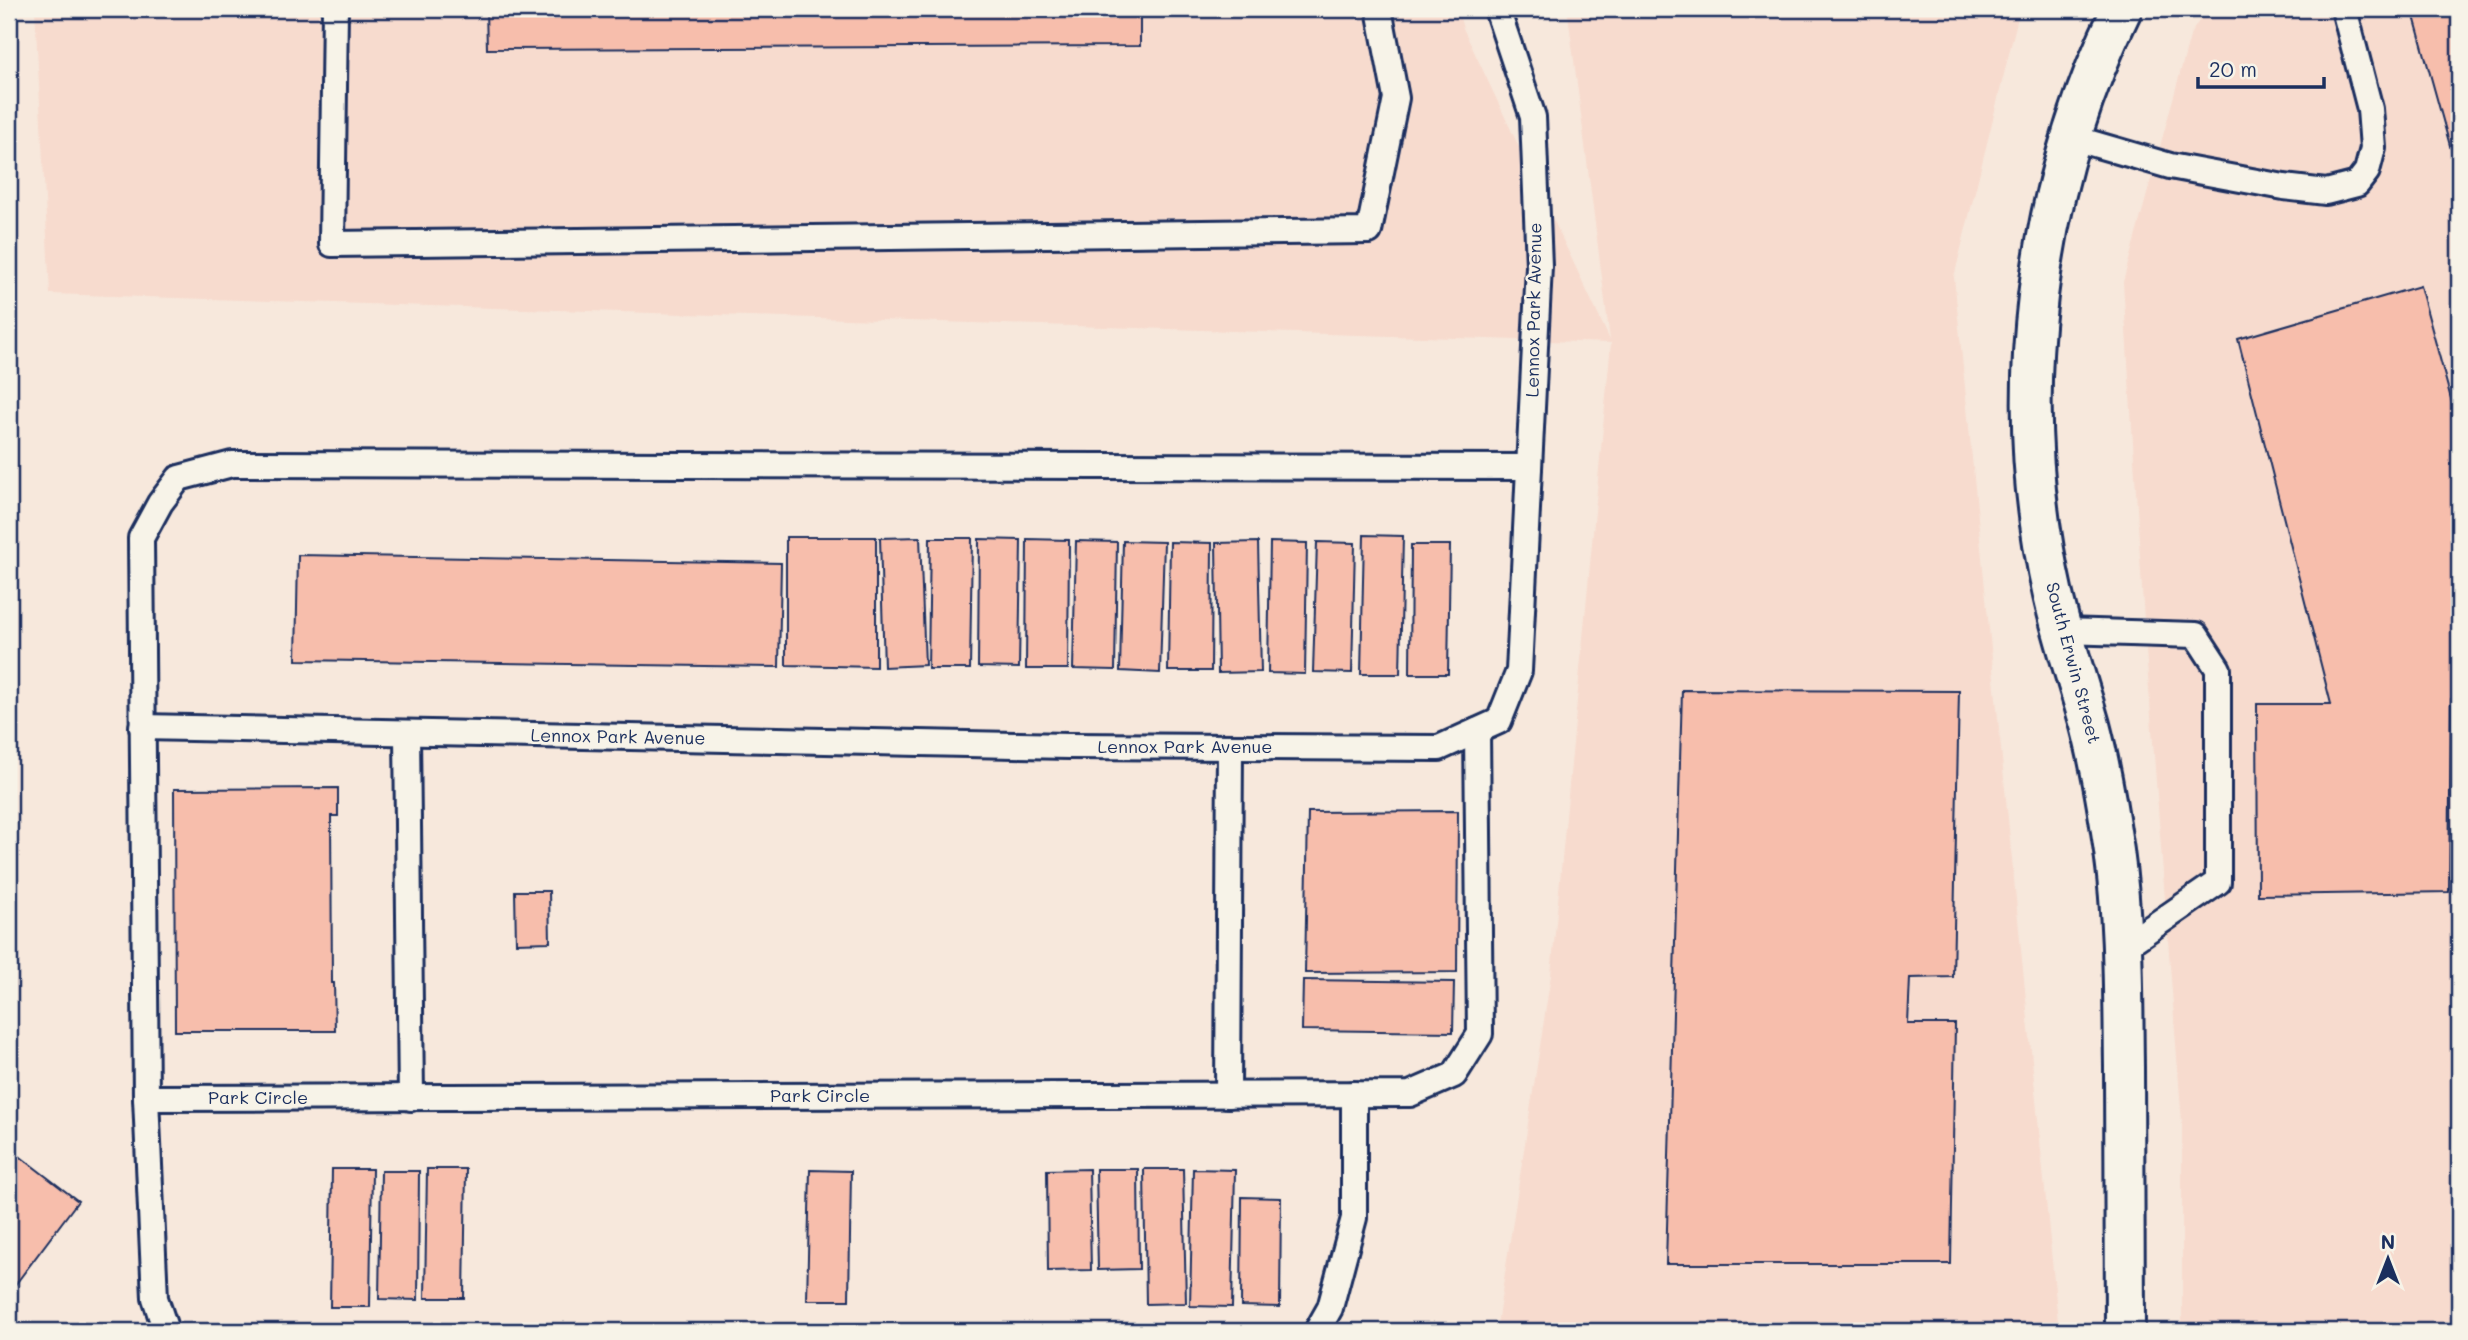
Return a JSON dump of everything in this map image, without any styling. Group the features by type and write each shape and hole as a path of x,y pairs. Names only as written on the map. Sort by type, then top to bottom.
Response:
{"street":[{"name":"South Erwin Street","path":"2122,9 2099,56 2070,136 2050,213 2034,345 2033,433 2038,512 2053,595 2091,729 2105,791 2116,867 2122,948 2125,1331"}],"lane":[{"path":"335,9 332,244 1369,231 1396,98 1379,9"},
{"name":"Lennox Park Avenue","path":"142,727 1054,746 1439,748 1499,721 1519,671 1539,265 1533,117 1497,9"},
{"path":"2070,136 2170,166 2284,187 2326,192 2357,184 2367,171 2373,148 2370,109 2344,9"},
{"path":"166,1331 155,1298 146,1098 141,538 160,503 179,478 232,464 1529,467"},
{"path":"2063,631 2196,635 2218,669 2218,882 2122,948"},
{"name":"Park Circle","path":"146,1098 1410,1094 1454,1074 1480,1034 1477,731"},
{"path":"407,733 411,1098"},
{"path":"1228,1095 1230,747"},
{"path":"1317,1331 1330,1308 1354,1218 1354,1094"}],"shaded area":[{"path":"35,9 1457,9 1463,28 1610,340 1566,9 2020,9 1954,277 2059,1331 1496,1331 1551,975 1611,343 50,294"},
{"path":"2207,9 2459,9 2459,1331 2182,1331 2182,1123 2145,637 2123,282 2191,33"}],"building":[{"path":"486,9 1140,9 1140,46 487,49"},
{"path":"2412,9 2459,9 2459,178"},
{"path":"2420,286 2459,428 2459,696 2451,699 2449,892 2258,895 2257,704 2331,704 2238,339"},
{"path":"1364,535 1403,536 1400,674 1361,674"},
{"path":"786,537 876,537 876,667 786,665"},
{"path":"920,537 925,665 884,667 880,538"},
{"path":"930,538 972,538 970,669 928,669"},
{"path":"979,539 1021,540 1019,668 978,667"},
{"path":"1027,539 1069,540 1068,669 1026,669"},
{"path":"1076,541 1117,542 1115,670 1073,669"},
{"path":"1123,541 1164,542 1160,673 1120,671"},
{"path":"1170,542 1212,543 1211,671 1168,671"},
{"path":"1258,542 1261,672 1218,673 1216,543"},
{"path":"1270,542 1307,543 1305,674 1268,673"},
{"path":"1317,542 1355,543 1352,673 1313,672"},
{"path":"1411,545 1450,545 1448,674 1410,674"},
{"path":"298,555 781,563 779,667 296,660"},
{"path":"1682,690 1959,691 1953,977 1910,978 1908,1024 1955,1024 1951,1264 1666,1264"},
{"path":"338,788 338,816 331,816 332,983 335,1031 175,1031 174,789"},
{"path":"1458,811 1457,972 1305,973 1308,812"},
{"path":"515,891 549,891 550,942 516,943"},
{"path":"1303,980 1454,982 1453,1032 1302,1030"},
{"path":"9,1148 78,1201 15,1285 9,1281"},
{"path":"332,1169 372,1169 370,1307 330,1307"},
{"path":"427,1169 466,1169 464,1298 425,1298"},
{"path":"1089,1169 1091,1270 1048,1271 1047,1170"},
{"path":"1096,1169 1138,1169 1139,1269 1098,1270"},
{"path":"1144,1169 1183,1169 1186,1303 1146,1304"},
{"path":"1193,1169 1235,1170 1232,1307 1190,1306"},
{"path":"810,1170 851,1171 849,1300 807,1300"},
{"path":"381,1171 419,1171 418,1300 379,1299"},
{"path":"1242,1197 1281,1198 1280,1307 1241,1306"}]}
